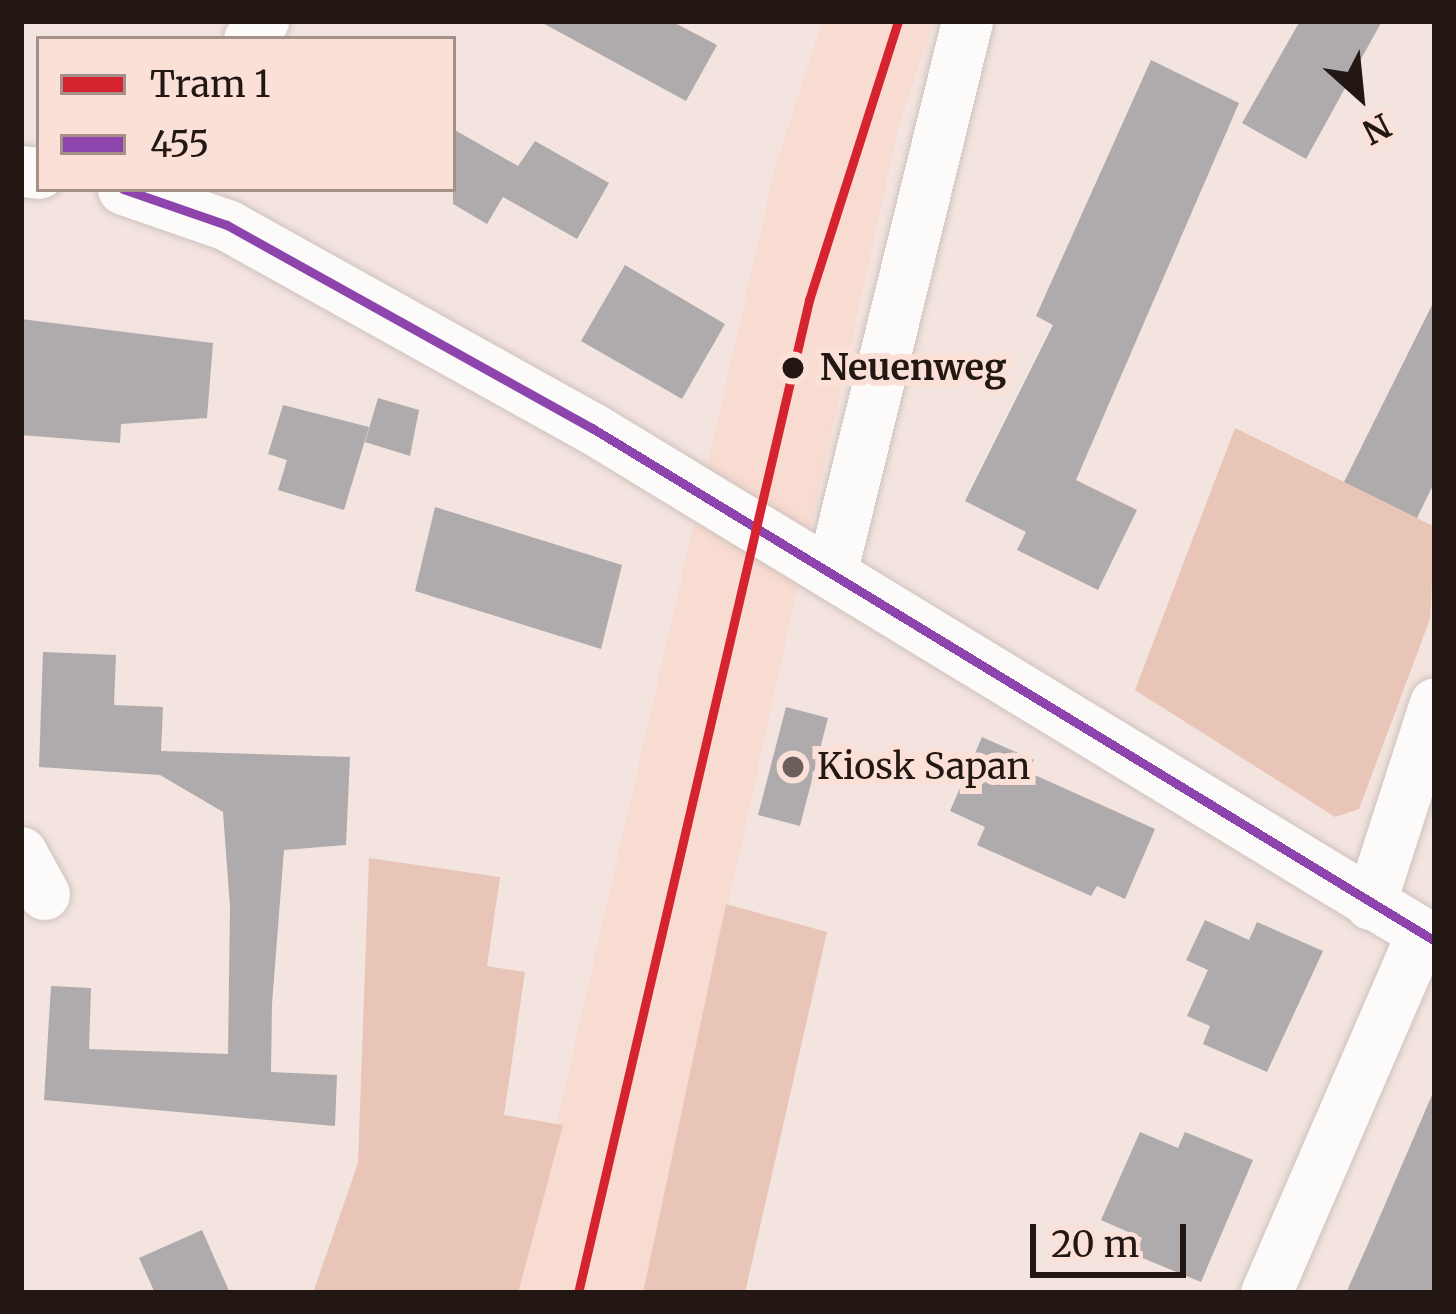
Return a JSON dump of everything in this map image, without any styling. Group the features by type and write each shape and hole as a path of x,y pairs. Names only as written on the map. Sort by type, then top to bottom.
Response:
{"street":[{"path":"832,570 967,21"},
{"path":"139,192 300,264 832,570 1428,938 1266,1293"},
{"path":"1370,904 1435,703"}],"shaded area":[{"path":"822,21 934,21 899,124 643,1293 518,1293 775,169"},
{"path":"1235,428 1435,527 1430,619 1359,809 1335,817 1135,690"},
{"path":"369,858 500,877 487,966 525,972 504,1115 563,1125 518,1293 313,1293 358,1163"},
{"path":"726,904 827,932 745,1293 643,1293"}],"building":[{"path":"539,21 671,21 717,45 686,101"},
{"path":"1300,21 1382,21 1306,159 1242,123"},
{"path":"1151,60 1239,103 1076,480 1137,510 1098,590 1017,550 1026,532 965,501 1053,325 1036,316"},
{"path":"456,131 518,166 535,141 609,183 577,239 503,197 487,224 453,204"},
{"path":"625,265 725,324 682,399 581,341"},
{"path":"1435,299 1435,481 1417,518 1344,482"},
{"path":"21,319 213,343 207,418 121,424 120,443 21,435"},
{"path":"378,398 419,410 410,456 365,442"},
{"path":"283,405 369,427 344,510 278,490 287,460 268,454"},
{"path":"435,507 622,565 601,649 415,591"},
{"path":"43,652 116,655 114,705 163,707 161,751 350,757 346,845 284,850 272,1004 271,1072 337,1075 335,1126 44,1100 51,986 91,988 89,1049 228,1054 230,907 223,812 160,775 39,767"},
{"name":"Kiosk Sapan","path":"786,707 828,718 800,826 758,815"},
{"path":"982,737 1034,760 1028,772 1155,829 1125,899 1097,886 1091,896 977,845 985,827 950,811"},
{"path":"1205,920 1249,940 1257,922 1323,951 1267,1072 1203,1044 1210,1026 1187,1016 1208,970 1186,960"},
{"path":"1435,1088 1435,1293 1346,1293 1371,1237"},
{"path":"1140,1132 1178,1148 1185,1132 1253,1160 1201,1282 1135,1255 1142,1238 1101,1220"},
{"path":"202,1230 230,1293 155,1293 139,1258"}],"tram line":[{"name":"1","path":"578,1293 809,300 898,21"}],"transit line":[{"name":"455","path":"132,192 227,225 592,428 1435,941"}],"place":[{"name":"Neuenweg","path":"793,368"},
{"name":"Kiosk Sapan","path":"793,767"}]}
